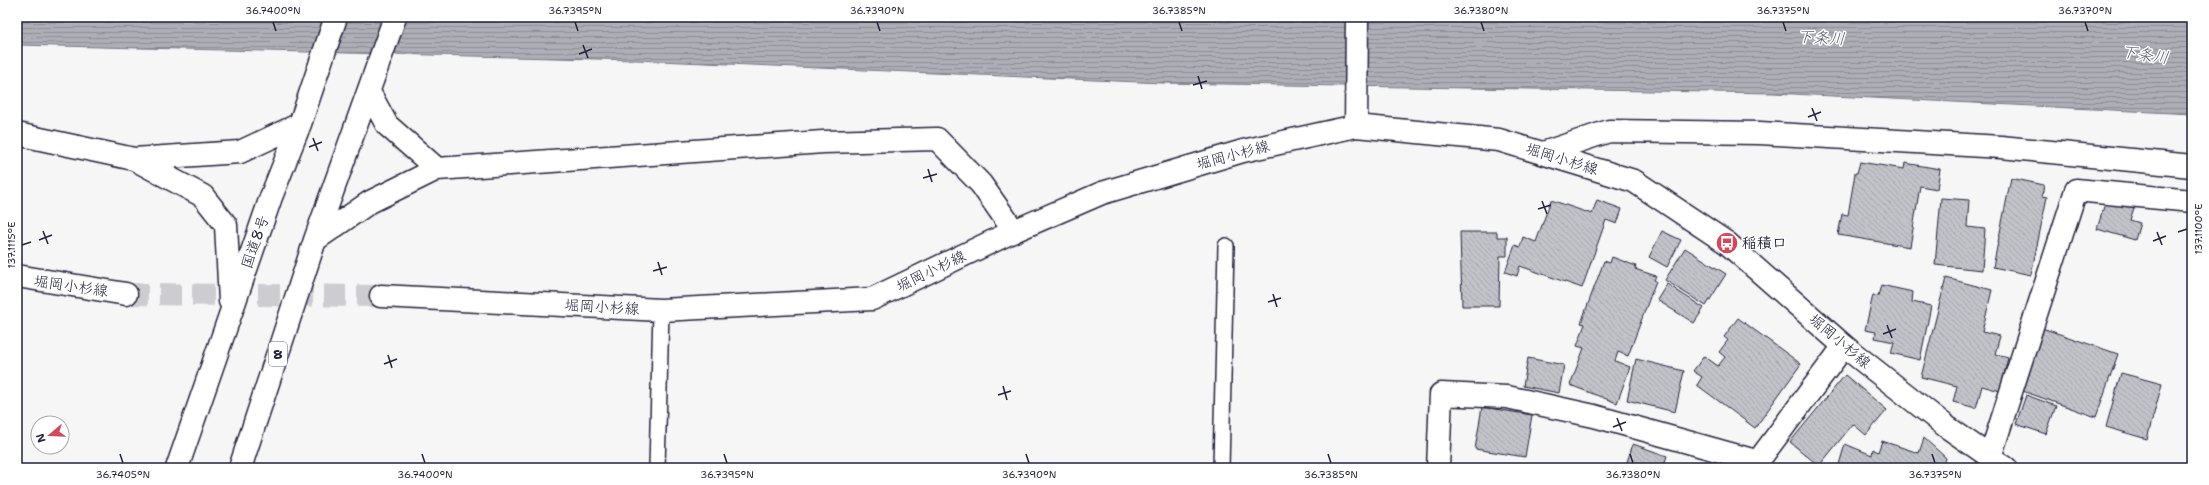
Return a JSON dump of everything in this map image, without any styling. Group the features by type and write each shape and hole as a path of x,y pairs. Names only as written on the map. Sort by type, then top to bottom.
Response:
{"main road":[{"name":"8","path":"240,468 316,240 395,17"},
{"path":"1356,17 1356,126"},
{"name":"国道8号","path":"177,468 271,197 300,124 333,25"},
{"path":"369,92 387,125 437,169"},
{"path":"17,134 134,159 240,152 300,124"},
{"name":"堀岡小杉線","path":"381,296 662,310 872,299 1014,231 1110,191 1243,151 1356,126 1499,140 1634,181 1727,243 1844,346 1947,427 1998,463"},
{"path":"1543,153 1609,131 1760,133 2001,147 2192,166"},
{"path":"316,240 370,202 437,169 822,142 937,140 981,184 1014,231"},
{"path":"134,159 203,196 226,225 231,313"},
{"path":"1998,463 2076,190 2192,201"},
{"name":"堀岡小杉線","path":"17,276 24,279 126,294"},
{"path":"1438,468 1441,394 1507,396 1594,416 1754,465 1844,346"}],"lane":[{"path":"1221,468 1226,246"},
{"path":"657,468 662,310"}],"water":[{"name":"下条川","path":"17,17 2192,17 2192,114 1773,93 1162,83 636,60 17,45"}],"building":[{"path":"1860,162 1904,169 1905,163 1940,169 1937,189 1920,186 1910,247 1838,235 1842,214 1848,215 1855,173 1857,173"},
{"path":"2011,178 2044,185 2042,196 2047,197 2031,275 1993,267"},
{"path":"1941,198 1969,200 1967,227 1985,229 1982,270 1935,265"},
{"path":"1551,200 1592,214 1597,200 1622,209 1617,224 1606,220 1582,288 1520,266 1517,276 1505,272 1515,245 1520,247 1523,237 1536,242"},
{"path":"2106,200 2134,208 2130,220 2140,223 2135,240 2097,229"},
{"path":"1662,231 1681,240 1667,267 1649,257"},
{"path":"1460,232 1497,232 1497,237 1507,237 1507,256 1500,256 1499,306 1462,306"},
{"path":"1685,248 1726,274 1706,306 1665,280"},
{"path":"1612,257 1636,266 1635,269 1656,276 1654,280 1656,281 1628,356 1618,352 1615,361 1630,367 1617,403 1570,385 1584,348 1577,346 1585,324 1581,323 1604,261 1610,263"},
{"path":"1946,278 1992,290 1982,332 2000,336 1995,354 2008,358 2000,391 1982,386 1976,408 1953,402 1957,386 1921,377"},
{"path":"1667,284 1704,308 1694,323 1657,300"},
{"path":"1881,285 1913,292 1912,302 1931,306 1920,360 1891,353 1894,342 1875,338 1876,332 1865,330 1873,295 1878,296"},
{"path":"1738,318 1801,364 1755,428 1697,385 1702,377 1693,371 1704,356 1718,366 1725,357 1719,352 1728,340 1724,337"},
{"path":"2042,328 2118,354 2096,417 2020,390"},
{"path":"1528,358 1564,365 1559,393 1523,386"},
{"path":"1636,359 1684,371 1675,412 1627,400"},
{"path":"2121,373 2162,384 2147,439 2106,427"},
{"path":"1845,375 1887,410 1866,435 1853,424 1819,466 1790,442"},
{"path":"2026,395 2056,406 2046,434 2016,424"},
{"path":"1482,407 1532,415 1525,457 1475,449"},
{"path":"1924,438 1946,458 1943,468 1838,468 1845,444 1872,455 1873,449 1878,452 1882,441 1919,453"},
{"path":"1633,444 1667,456 1663,468 1625,468"}],"tunnel":[{"path":"126,294 381,296"}],"place":[{"name":"稲積口","path":"1727,243"}]}
